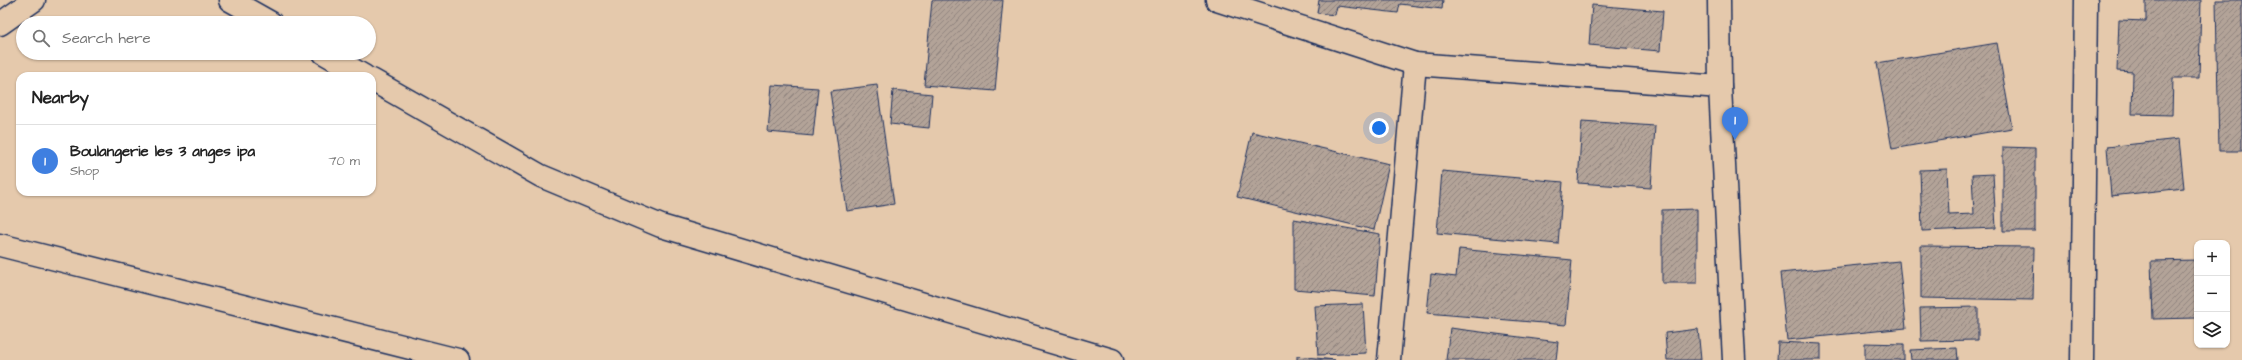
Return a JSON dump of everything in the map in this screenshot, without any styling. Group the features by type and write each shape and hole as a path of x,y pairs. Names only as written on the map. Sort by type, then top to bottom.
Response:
{"street":[{"path":"0,24 34,0"},
{"path":"230,0 258,16"},
{"path":"1217,0 1415,64 1720,88"},
{"path":"1719,0 1720,88 1734,360"},
{"path":"2082,360 2086,0"},
{"path":"336,60 357,72"},
{"path":"1389,360 1415,64"},
{"path":"376,82 541,176 661,226 1112,360"},
{"path":"0,245 458,360"}],"building":[{"path":"932,0 1003,0 995,91 924,85"},
{"path":"1319,0 1443,0 1442,9 1400,4 1398,13 1337,6 1335,15 1317,13"},
{"path":"2146,0 2201,0 2199,78 2173,78 2172,115 2132,114 2133,72 2117,71 2119,20 2146,21"},
{"path":"2216,0 2242,0 2242,151 2219,151"},
{"path":"1592,5 1663,11 1660,51 1589,45"},
{"path":"1997,43 2012,128 1892,149 1877,63"},
{"path":"772,85 818,88 813,136 768,132"},
{"path":"877,85 894,204 847,211 830,91"},
{"path":"893,90 932,94 929,128 890,124"},
{"path":"1582,121 1655,126 1651,188 1578,183"},
{"path":"1252,132 1389,164 1374,230 1237,197"},
{"path":"2179,139 2184,188 2111,196 2107,147"},
{"path":"2003,147 2035,148 2035,231 2003,231"},
{"path":"1947,169 1949,215 1974,214 1972,175 1993,174 1996,228 1922,231 1920,170"},
{"path":"1442,171 1563,182 1558,244 1437,233"},
{"path":"1697,209 1697,283 1662,283 1662,210"},
{"path":"1294,219 1380,234 1375,296 1294,289"},
{"path":"1921,246 2034,247 2033,300 1921,298"},
{"path":"1459,249 1572,260 1566,325 1427,313 1431,274 1456,277"},
{"path":"2194,260 2194,318 2153,319 2151,261"},
{"path":"1899,261 1906,328 1787,340 1780,273"},
{"path":"1363,304 1366,353 1318,355 1315,306"},
{"path":"1978,307 1978,340 1921,341 1920,308"},
{"path":"1450,328 1558,342 1556,360 1446,360"},
{"path":"1698,329 1701,360 1667,360 1665,333"},
{"path":"1778,342 1821,344 1821,360 1777,360"},
{"path":"1865,343 1904,344 1904,360 1865,360"},
{"path":"1957,348 1958,360 1911,360 1910,350"},
{"path":"1297,356 1335,360 1297,360"}],"place":[{"name":"Boulangerie les 3 anges ipa","path":"1735,140"}]}
